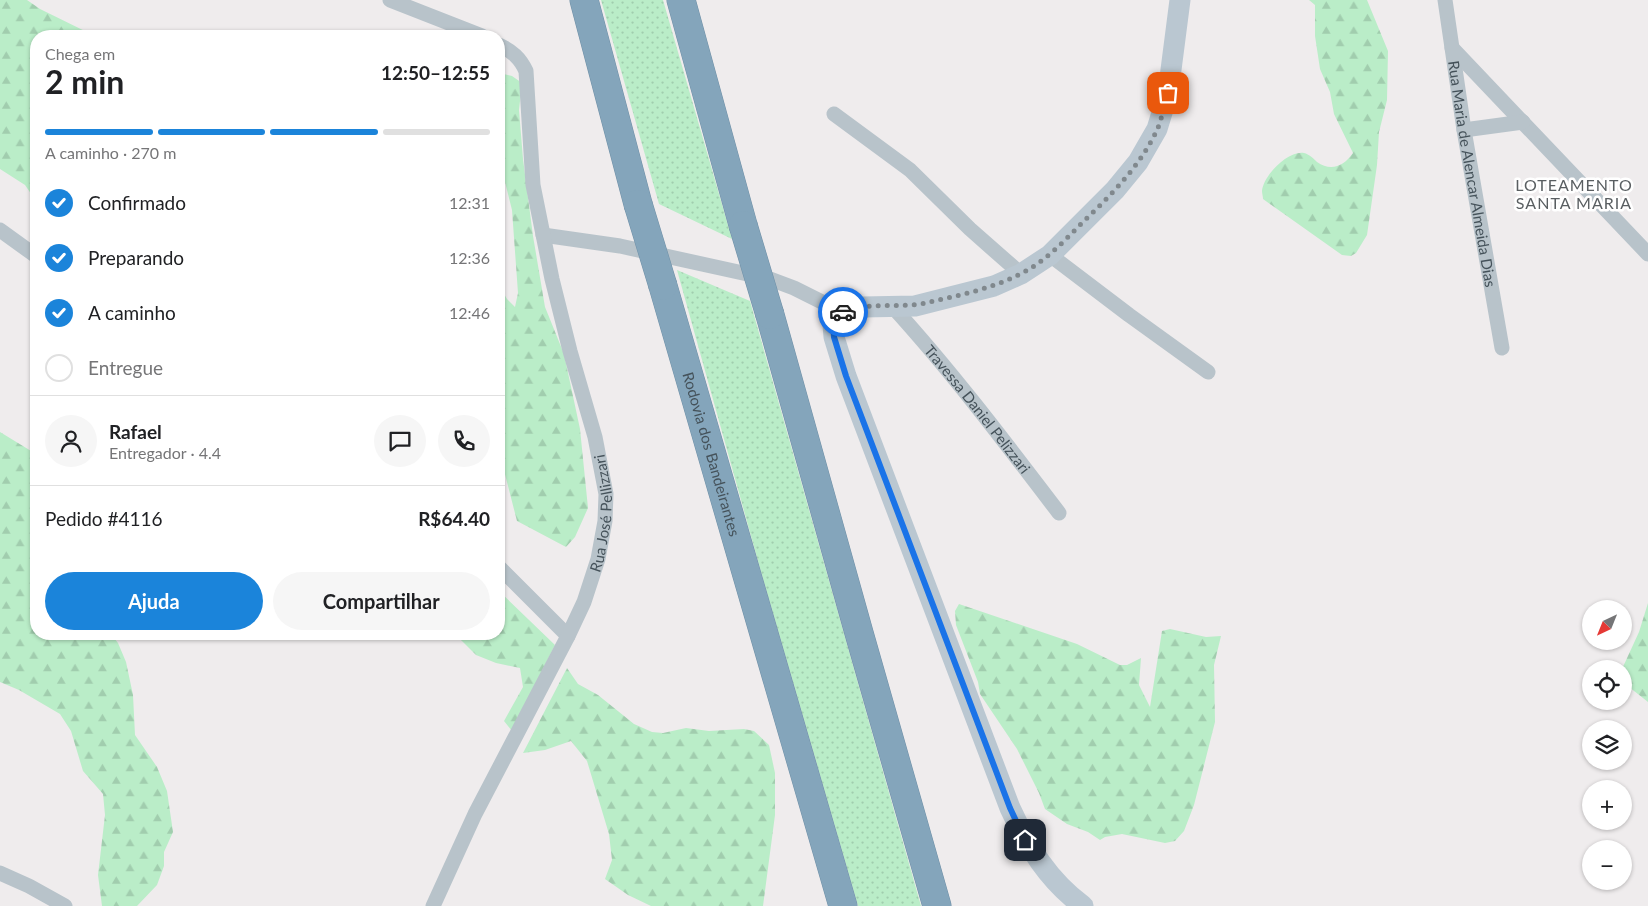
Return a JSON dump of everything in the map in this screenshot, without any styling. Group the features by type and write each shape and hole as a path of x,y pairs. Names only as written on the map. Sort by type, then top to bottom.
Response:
{"highway":[{"name":"Rodovia dos Bandeirantes","path":"584,0 638,204 843,906"},
{"path":"681,0 743,225 937,906"}],"street":[{"path":"390,0 467,30"},
{"path":"1083,906 1045,870 1025,840 1010,808 846,376 834,337 833,325 842,312 850,308 863,306 915,306 994,286 1021,274 1050,255 1115,190 1138,162 1157,129 1168,93 1180,0"},
{"name":"Rua Maria de Alencar Almeida Dias","path":"1445,0 1464,130 1502,348"},
{"path":"1452,48 1648,254"},
{"name":"Rua José Pellizzari","path":"433,906 475,814 584,602 598,559 605,520 606,494 595,437 570,352 533,185 526,72 522,62 516,55 505,49"},
{"path":"834,114 910,170 970,229 1021,274"},
{"path":"1464,130 1523,122"},
{"path":"0,230 30,252"},
{"path":"543,235 620,246 770,280 794,288 842,312"},
{"path":"1050,255 1208,372"},
{"name":"Travessa Daniel Pelizzari","path":"892,306 981,410 1059,513"},
{"path":"505,573 568,636"},
{"path":"0,873 29,886 65,906"}],"green space":[{"path":"0,0 27,0 40,9 83,30 30,30 30,192 25,185 0,169"},
{"path":"601,0 663,0 732,239 659,204"},
{"path":"1309,0 1367,0 1388,51 1387,100 1379,132 1377,165 1367,235 1356,253 1351,256 1342,255 1263,199 1263,185 1267,178 1277,165 1291,156 1304,153 1310,155 1322,165 1332,167 1346,161 1353,153 1334,114 1330,92 1320,69 1315,36 1315,5"},
{"path":"505,74 512,76 522,83 519,110 533,236 545,307 564,354 580,429 588,508 575,537 566,547 517,521 505,474 505,296 515,307 518,293 512,210 505,182"},
{"path":"677,270 750,301 921,906 858,906 761,572"},
{"path":"0,432 30,450 30,640 116,640 126,662 133,695 135,735 157,767 167,791 173,832 164,852 164,866 157,885 137,906 102,906 98,875 105,815 103,794 83,771 71,731 60,714 19,690 0,682"},
{"path":"505,597 555,645 512,731 504,721 523,687 520,668 496,663 476,655 461,640 505,640"},
{"path":"1648,603 1648,702 1632,689 1632,660 1626,660 1639,632"},
{"path":"959,604 1077,644 1120,665 1127,665 1141,658 1139,685 1150,707 1162,631 1170,629 1206,637 1221,636 1214,665 1215,722 1194,805 1184,831 1175,841 1165,843 1122,834 1105,837 1100,840 1088,832 1067,824 1045,809 1017,749 980,694 978,682 956,625 955,611"},
{"path":"567,668 578,684 598,695 634,724 652,732 663,733 686,728 709,731 744,729 754,731 769,745 775,773 775,815 763,906 651,906 628,895 605,879 612,860 609,834 587,761 571,741 545,750 523,753"}],"way so far":[{"path":"843,312 850,308 863,306 915,306 994,286 1021,274 1050,255 1115,190 1138,162 1157,129 1168,93"}],"district":[{"name":"LOTEAMENTO SANTA MARIA","path":"1574,193"}],"route":[{"path":"843,312 833,325 834,337 846,376 1010,808 1025,840"}]}
